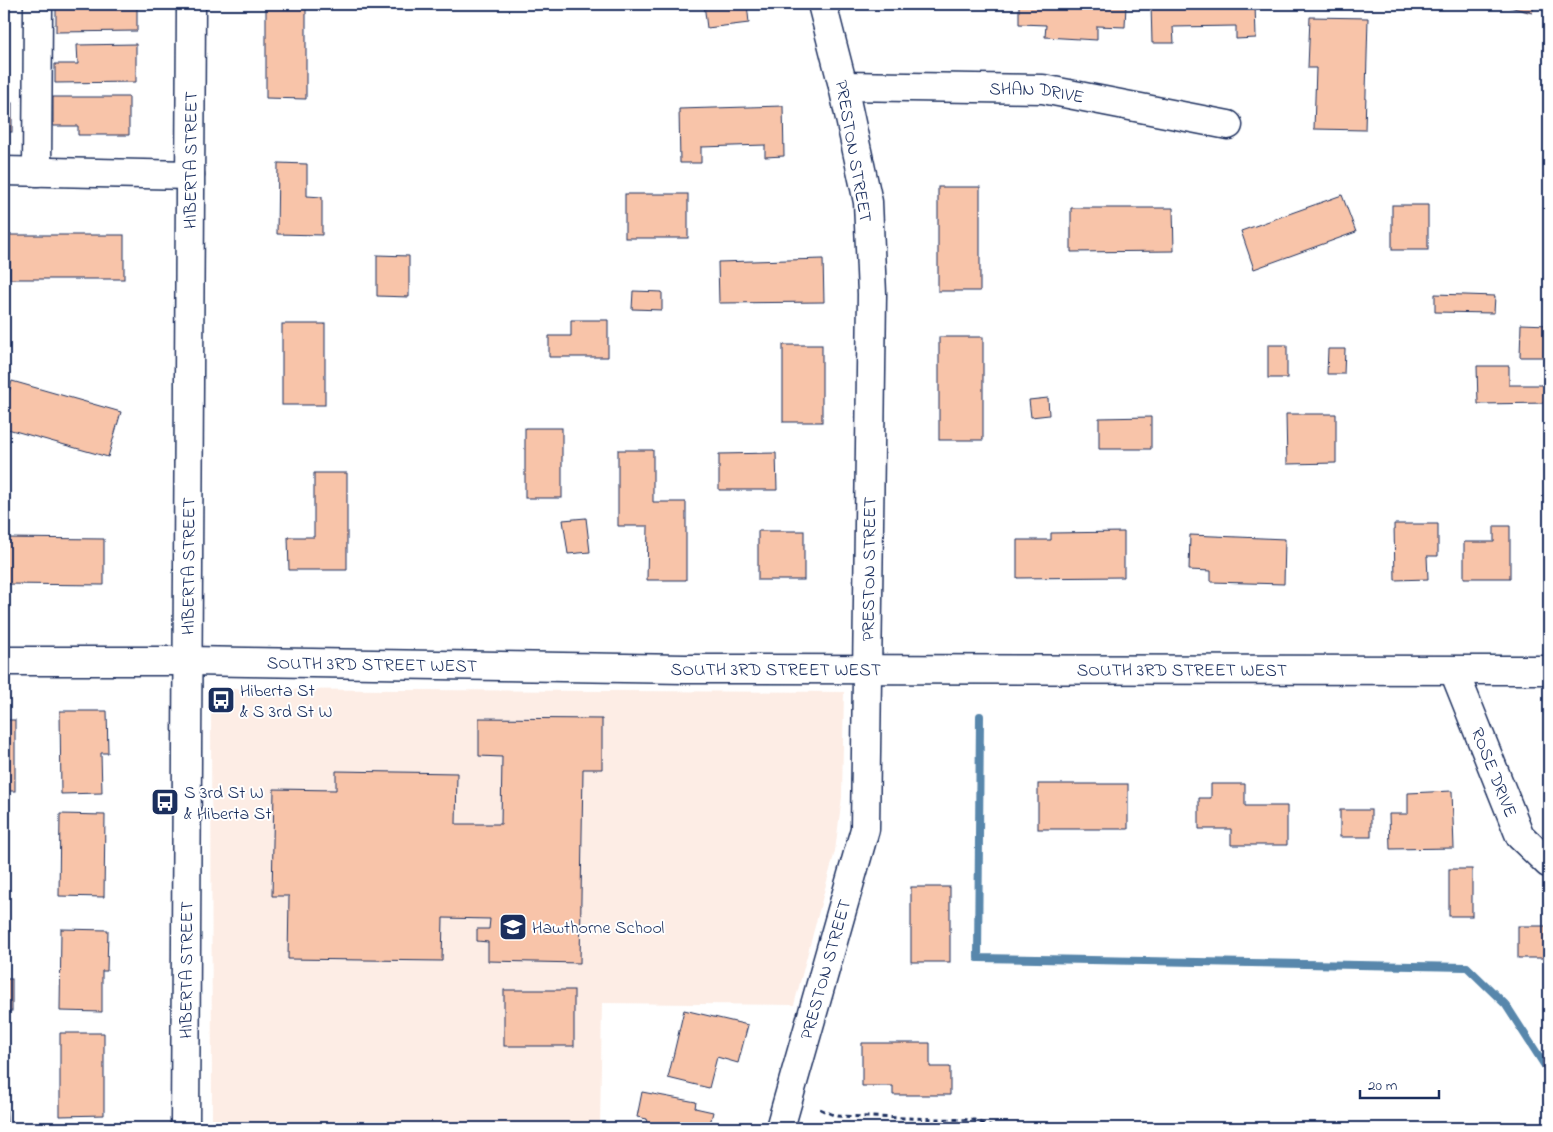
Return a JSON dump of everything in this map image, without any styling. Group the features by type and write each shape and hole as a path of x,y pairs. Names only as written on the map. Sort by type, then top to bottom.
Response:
{"street":[{"path":"37,172 38,4"},
{"name":"HIBERTA STREET","path":"185,1128 191,4"},
{"name":"PRESTON STREET","path":"780,1128 865,829 871,285 868,202 843,86 822,4"},
{"name":"SHAN DRIVE","path":"843,86 1043,89 1228,125"},
{"path":"4,171 190,175"},
{"name":"SOUTH 3RD STREET WEST","path":"4,661 188,661 685,669 1549,670"},
{"name":"ROSE DRIVE","path":"1454,670 1520,836 1548,863"}],"path":[{"path":"820,1109 836,1116 974,1120 994,1128"}],"shaded area":[{"name":"Hawthorne School","path":"211,689 844,692 842,797 835,851 794,1005 602,1003 600,1128 212,1128"}],"building":[{"path":"56,4 137,4 137,31 56,32"},
{"path":"266,4 306,4 306,99 266,98"},
{"path":"704,4 747,4 749,23 707,28"},
{"path":"1019,4 1126,4 1125,27 1097,26 1097,40 1045,37 1046,25 1019,24"},
{"path":"1151,4 1255,4 1256,38 1236,39 1236,26 1173,27 1174,43 1152,43"},
{"path":"1499,4 1535,4 1532,13"},
{"path":"1310,17 1368,18 1365,130 1314,129 1316,68 1308,68"},
{"path":"136,44 136,82 55,83 55,64 78,64 77,45"},
{"path":"4,50 6,50 6,77 4,77"},
{"path":"53,97 129,97 129,135 78,135 78,126 53,126"},
{"path":"4,103 12,103 12,132 4,132"},
{"path":"783,106 784,156 765,157 765,145 701,147 701,163 680,163 679,109"},
{"path":"278,163 307,164 307,196 322,197 322,235 277,234"},
{"path":"938,187 980,187 980,291 938,291"},
{"path":"625,194 688,194 688,238 625,238"},
{"path":"1342,195 1356,232 1254,269 1241,231"},
{"path":"1392,205 1428,205 1428,250 1392,250"},
{"path":"1071,208 1173,208 1174,251 1071,252"},
{"path":"10,235 124,235 124,279 10,279"},
{"path":"377,255 409,256 409,297 377,296"},
{"path":"823,259 824,302 719,303 718,262"},
{"path":"633,291 662,292 662,310 632,309"},
{"path":"1435,294 1495,296 1494,313 1435,312"},
{"path":"571,320 608,320 608,357 549,357 549,336 571,336"},
{"path":"282,324 325,324 325,405 282,405"},
{"path":"1521,324 1549,325 1549,357 1520,357"},
{"path":"939,337 983,337 983,440 939,440"},
{"path":"783,345 822,345 822,422 783,422"},
{"path":"1268,345 1287,345 1287,378 1268,378"},
{"path":"1328,349 1345,349 1344,374 1327,374"},
{"path":"1477,366 1509,366 1509,385 1548,385 1549,403 1478,404"},
{"path":"12,381 121,412 108,457 4,428 4,411"},
{"path":"1048,398 1049,415 1031,417 1029,400"},
{"path":"1286,414 1336,414 1336,463 1287,464"},
{"path":"1151,417 1151,449 1099,449 1099,418"},
{"path":"525,428 562,428 562,498 525,498"},
{"path":"618,450 653,450 653,502 686,502 686,580 647,580 648,526 618,526"},
{"path":"776,453 777,490 719,490 719,454"},
{"path":"314,473 347,473 347,570 289,570 288,537 314,537"},
{"path":"586,518 590,552 568,554 563,520"},
{"path":"1394,524 1438,524 1438,556 1427,556 1428,579 1395,580"},
{"path":"1494,526 1510,526 1510,578 1464,578 1464,542 1494,542"},
{"path":"758,531 804,531 804,580 758,580"},
{"path":"1124,532 1124,577 1017,578 1017,540 1051,540 1051,533"},
{"path":"1190,535 1285,539 1284,584 1211,582 1211,571 1189,570"},
{"path":"4,538 104,539 104,585 4,584"},
{"path":"60,711 107,711 108,753 101,753 102,793 61,794"},
{"path":"479,718 602,719 602,769 583,769 580,963 488,961 488,942 477,941 477,929 489,929 490,919 443,918 442,961 288,959 289,896 272,896 274,789 336,790 336,771 457,773 456,824 501,824 502,757 479,756"},
{"path":"4,720 15,720 15,791 4,791"},
{"path":"1038,784 1128,784 1128,829 1038,829"},
{"path":"1211,784 1245,784 1245,806 1287,806 1287,845 1231,845 1231,829 1199,829 1199,798 1211,798"},
{"path":"1452,791 1454,848 1390,849 1389,814 1408,814 1408,793"},
{"path":"1340,810 1371,810 1371,837 1340,837"},
{"path":"4,814 5,814 4,899"},
{"path":"60,814 105,815 104,897 59,896"},
{"path":"1449,869 1472,869 1472,916 1449,916"},
{"path":"911,887 950,887 950,962 911,962"},
{"path":"1518,926 1549,926 1549,958 1518,958"},
{"path":"61,929 108,930 107,971 102,971 102,1012 60,1011"},
{"path":"4,979 12,979 12,1011 4,1011"},
{"path":"504,990 574,990 574,1046 504,1046"},
{"path":"684,1010 748,1025 738,1063 717,1057 709,1088 668,1078"},
{"path":"60,1033 104,1033 104,1115 60,1116"},
{"path":"4,1039 7,1124 4,1124"},
{"path":"862,1043 930,1043 930,1067 950,1067 950,1095 893,1095 893,1086 862,1086"},
{"path":"642,1092 696,1102 695,1108 713,1112 709,1128 645,1128 647,1119 637,1117"}],"waterway":[{"path":"980,716 978,958 1467,967 1506,1005 1549,1072"}],"place":[{"name":"Hiberta St & S 3rd St W","path":"221,700"},
{"name":"S 3rd St W & Hiberta St","path":"165,802"},
{"name":"Hawthorne School","path":"513,927"}]}
